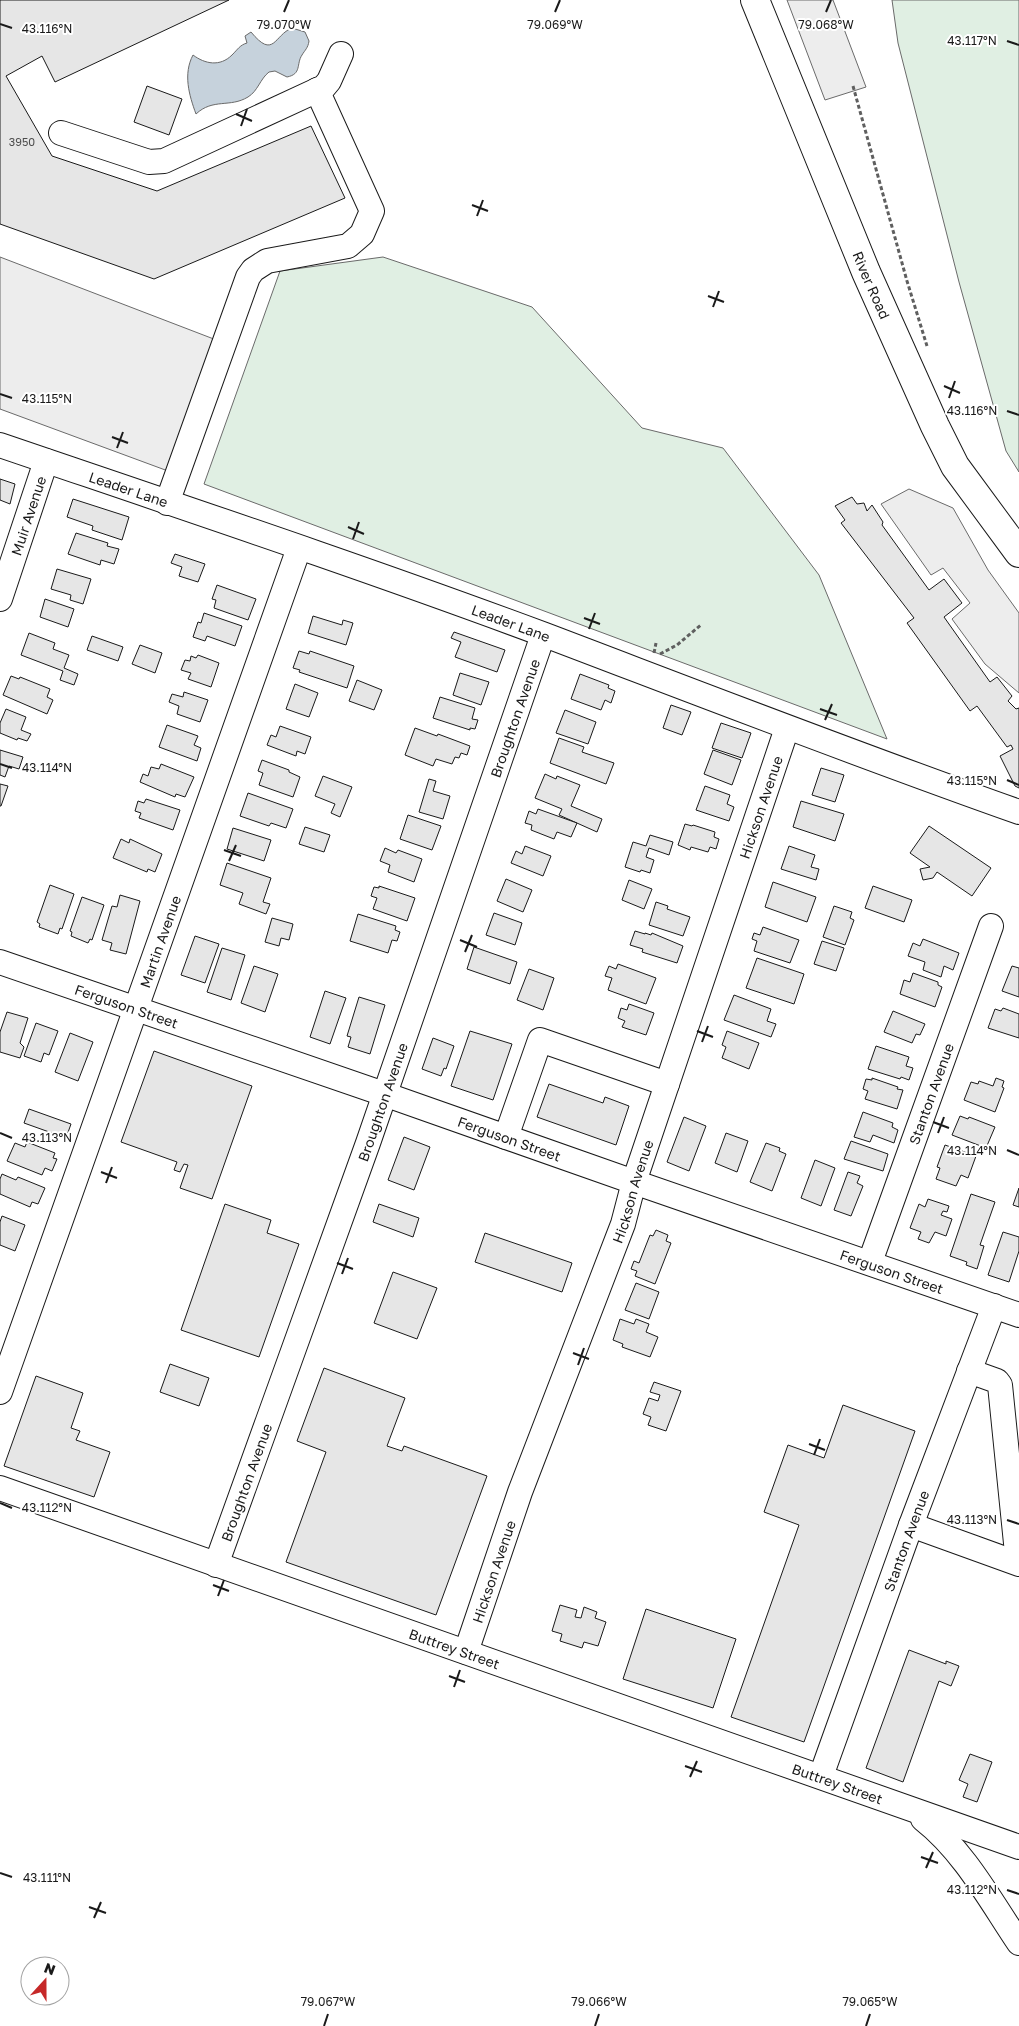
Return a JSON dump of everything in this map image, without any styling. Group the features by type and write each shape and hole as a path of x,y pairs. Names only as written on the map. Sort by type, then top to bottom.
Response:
{"main road":[{"name":"River Road","path":"755,0 866,272 935,426 955,466 1019,553"}],"street":[{"path":"61,133 149,162 164,162 324,87 329,81 340,54"},
{"path":"168,503 248,277 253,270 267,261 348,246 362,234 372,212 317,90"},
{"name":"Leader Lane","path":"0,445 299,548 543,635 786,728 1019,812"},
{"name":"Muir Avenue","path":"0,599 46,461"},
{"name":"Martin Avenue","path":"0,1392 299,548"},
{"name":"Broughton Avenue","path":"216,1565 365,1152 543,635"},
{"name":"Hickson Avenue","path":"466,1652 520,1492 623,1224 634,1182 786,728"},
{"name":"Stanton Avenue","path":"870,1262 991,926"},
{"name":"Ferguson Street","path":"0,962 1019,1315"},
{"path":"506,1137 540,1040 667,1084"},
{"name":"Stanton Avenue","path":"820,1776 911,1525 994,1306"},
{"path":"911,1525 1018,1563 1000,1385 997,1381 969,1372"},
{"name":"Buttrey Street","path":"0,1488 820,1776 1019,1848"},
{"name":"Buttrey Street","path":"910,1808 948,1840 1019,1944"}],"path":[{"path":"853,86 907,282 928,348"},
{"path":"652,659 677,645 702,624"}],"green space":[{"path":"892,0 1019,0 1019,472 1006,451 959,282 898,43"},
{"path":"383,257 532,307 642,428 723,448 819,575 887,739 204,484 280,271"}],"shaded area":[{"path":"787,0 833,0 866,87 825,100"},
{"path":"292,28 305,32 309,41 300,58 295,74 287,77 275,71 269,72 248,97 235,102 215,104 202,109 196,114 188,84 188,70 193,55 207,62 218,63 227,59 247,43 245,36 251,32 259,40 269,45"},
{"path":"0,257 232,346 187,478 0,409"},
{"path":"909,489 953,508 988,570 1019,613 1019,693 985,664 952,619 970,603 943,568 931,575 881,504"}],"building":[{"path":"0,0 229,0 55,82 42,56 6,76 52,156 157,191 311,126 345,198 154,279 0,224"},
{"path":"147,86 182,99 169,135 134,122"},
{"path":"0,479 15,484 10,504 0,500"},
{"path":"852,497 857,504 864,503 867,511 872,505 883,522 882,525 929,590 944,579 962,603 944,617 990,682 997,677 1012,696 1008,701 1016,709 1019,708 1019,788 1015,786 1000,756 1013,749 1011,745 1007,747 977,706 970,711 907,623 914,618 841,523 845,520 835,506"},
{"path":"73,499 129,517 122,540 92,530 93,526 67,517"},
{"path":"76,533 108,543 107,546 119,549 114,564 101,560 100,565 68,554"},
{"path":"175,554 205,564 198,582 179,576 182,567 171,563"},
{"path":"57,569 91,579 83,604 70,600 71,595 51,589"},
{"path":"217,585 256,599 248,620 214,608 216,600 212,599"},
{"path":"45,599 74,609 68,627 40,617"},
{"path":"204,613 242,626 235,646 207,636 205,641 193,637 198,622 201,623"},
{"path":"313,616 342,625 343,620 353,623 346,645 308,633"},
{"path":"454,632 505,650 497,672 455,657 461,642 451,638"},
{"path":"29,633 55,643 53,649 69,655 64,668 78,674 74,685 60,680 63,671 21,655"},
{"path":"92,636 123,647 118,661 87,650"},
{"path":"140,645 162,653 155,673 132,664"},
{"path":"299,651 309,654 310,651 354,666 347,688 299,672 300,670 293,668"},
{"path":"198,655 219,663 211,687 188,679 191,673 181,670 185,660 190,661 191,656 196,658"},
{"path":"460,673 489,682 481,705 453,695"},
{"path":"580,674 609,685 608,688 615,691 611,703 605,700 601,710 571,699"},
{"path":"11,676 19,679 20,677 50,689 47,697 53,700 47,714 3,695"},
{"path":"357,680 382,690 374,710 349,701"},
{"path":"295,684 318,693 309,717 286,709"},
{"path":"184,692 208,700 200,722 177,714 179,706 169,702 172,694 183,697"},
{"path":"440,697 475,708 472,719 478,720 475,729 470,728 470,730 433,718"},
{"path":"671,705 691,712 682,735 663,728"},
{"path":"6,709 26,717 21,730 31,734 27,741 18,738 17,740 0,733 0,723"},
{"path":"565,710 596,722 588,744 556,733"},
{"path":"721,723 751,733 742,758 712,748"},
{"path":"167,725 198,736 194,745 201,748 197,761 159,747"},
{"path":"280,726 311,737 305,754 297,751 296,756 267,745 271,735 276,737"},
{"path":"415,728 470,746 467,755 461,753 459,758 455,757 452,764 436,759 433,766 405,755"},
{"path":"559,738 584,747 582,752 614,763 606,784 550,763"},
{"path":"0,750 23,757 19,769 9,766 5,777 0,775"},
{"path":"713,750 741,760 732,785 704,774"},
{"path":"262,760 289,770 289,772 300,777 293,797 259,785 263,773 258,771"},
{"path":"161,764 194,777 185,797 176,794 175,797 140,782 143,774 148,776 151,767 159,769"},
{"path":"821,768 844,775 835,802 812,795"},
{"path":"545,774 556,779 557,776 580,785 571,806 602,819 597,832 559,815 562,809 535,798"},
{"path":"323,776 352,787 340,817 331,813 335,804 315,796"},
{"path":"429,779 436,781 433,791 450,796 443,819 419,812"},
{"path":"0,784 8,786 1,806 0,806"},
{"path":"705,786 730,795 727,804 734,807 729,821 696,810"},
{"path":"248,793 293,809 286,828 271,823 269,826 240,816"},
{"path":"146,799 180,810 173,830 139,818 141,813 135,811 138,801 144,803"},
{"path":"801,801 844,814 835,841 793,827"},
{"path":"538,809 577,823 571,837 557,832 554,839 531,830 532,825 525,823 529,811 536,814"},
{"path":"408,815 441,826 432,850 400,839"},
{"path":"685,824 715,832 714,837 719,839 716,849 710,847 708,852 691,847 690,850 678,845"},
{"path":"929,826 991,868 972,896 937,872 933,878 923,880 920,869 930,867 910,853"},
{"path":"305,827 330,835 324,852 299,844"},
{"path":"233,828 271,840 264,861 227,849"},
{"path":"650,835 673,842 669,855 649,848 646,857 654,860 650,873 625,867 633,842 646,846"},
{"path":"121,839 129,843 130,839 162,854 155,872 148,869 147,872 113,858"},
{"path":"525,846 551,856 543,876 511,863 516,851 522,854"},
{"path":"789,846 815,855 811,867 819,869 816,880 781,869"},
{"path":"385,848 396,853 398,850 422,859 414,882 388,872 390,865 380,861"},
{"path":"227,863 271,878 263,902 270,904 266,914 239,904 243,893 220,885"},
{"path":"506,879 532,890 523,912 497,901"},
{"path":"629,880 652,889 644,909 622,900"},
{"path":"773,882 816,897 807,922 765,907"},
{"path":"50,885 74,894 62,929 60,928 58,934 39,927 40,924 37,922"},
{"path":"379,886 415,898 407,921 373,909 377,898 371,896 374,887 379,888"},
{"path":"873,886 912,900 904,922 865,908"},
{"path":"120,895 140,901 126,954 110,950 112,943 102,940 112,906 117,907"},
{"path":"82,897 104,905 92,940 90,939 88,943 71,936 72,932 70,931"},
{"path":"656,902 668,906 667,909 690,917 683,936 649,925"},
{"path":"834,906 852,912 850,918 854,920 845,945 823,937"},
{"path":"494,913 522,923 515,945 486,935"},
{"path":"358,914 396,926 395,930 400,932 397,941 392,940 388,953 350,941"},
{"path":"272,918 293,924 289,940 281,938 279,946 265,942"},
{"path":"763,927 799,940 790,963 754,951 757,941 752,939 754,933 760,935"},
{"path":"635,931 651,935 652,933 683,946 677,963 642,952 643,949 630,945"},
{"path":"195,936 219,944 205,983 181,975"},
{"path":"923,939 959,953 953,970 944,966 941,977 923,970 925,962 908,956 913,943 920,946"},
{"path":"822,941 844,948 836,971 814,964"},
{"path":"474,947 517,962 510,984 467,969"},
{"path":"222,948 245,955 231,1000 207,992"},
{"path":"757,958 804,974 794,1004 746,988"},
{"path":"618,964 656,978 646,1004 608,990 612,978 605,976 609,966 616,969"},
{"path":"254,966 278,974 265,1012 241,1003"},
{"path":"1012,966 1019,968 1019,997 1002,991"},
{"path":"529,969 554,978 543,1010 517,1000"},
{"path":"913,973 938,982 938,985 942,987 935,1007 900,994 904,980 910,982"},
{"path":"325,991 346,998 330,1044 310,1037"},
{"path":"734,995 771,1009 767,1021 776,1024 771,1037 724,1020"},
{"path":"359,997 385,1005 370,1054 348,1047 351,1037 347,1036"},
{"path":"629,1004 654,1013 646,1035 622,1027 625,1021 618,1018 621,1008 627,1010"},
{"path":"1003,1008 1019,1014 1019,1038 988,1028 995,1009 1001,1011"},
{"path":"893,1011 925,1024 920,1035 916,1034 912,1043 884,1032"},
{"path":"7,1012 28,1018 20,1043 24,1047 20,1058 0,1052 0,1032"},
{"path":"36,1023 58,1031 49,1055 44,1053 41,1062 24,1056"},
{"path":"470,1031 512,1044 493,1100 451,1086"},
{"path":"727,1031 759,1043 749,1069 722,1058 726,1047 722,1045"},
{"path":"70,1033 93,1042 78,1081 55,1072"},
{"path":"433,1038 454,1046 446,1069 444,1068 441,1076 422,1069"},
{"path":"876,1046 909,1057 906,1066 913,1068 909,1080 868,1069"},
{"path":"154,1051 252,1086 212,1199 180,1188 188,1165 184,1164 180,1172 174,1170 177,1162 121,1142"},
{"path":"872,1078 903,1090 897,1109 865,1099 868,1091 863,1089 866,1079 872,1080"},
{"path":"996,1078 1004,1081 1002,1087 1004,1088 995,1112 964,1100 971,1082 978,1084 979,1081 993,1086"},
{"path":"549,1084 603,1103 605,1097 629,1106 616,1145 537,1117"},
{"path":"29,1109 71,1124 66,1138 24,1123"},
{"path":"863,1112 893,1123 892,1127 898,1130 894,1143 873,1135 870,1142 854,1137"},
{"path":"960,1116 968,1119 969,1117 995,1127 986,1148 952,1135"},
{"path":"684,1117 706,1126 689,1171 667,1162"},
{"path":"726,1133 748,1141 737,1172 715,1163"},
{"path":"404,1137 430,1147 414,1190 388,1180"},
{"path":"851,1141 888,1154 883,1171 844,1159"},
{"path":"27,1142 55,1153 53,1158 57,1159 52,1171 45,1168 42,1175 7,1161 15,1143 25,1147"},
{"path":"766,1143 780,1148 779,1151 786,1154 772,1191 750,1182"},
{"path":"945,1145 976,1156 968,1178 961,1175 956,1186 936,1179 940,1168 937,1167"},
{"path":"815,1160 835,1168 821,1206 801,1198"},
{"path":"848,1172 860,1176 857,1183 863,1186 851,1216 834,1210"},
{"path":"2,1174 16,1180 18,1177 45,1188 38,1204 32,1202 30,1207 0,1194"},
{"path":"1019,1188 1019,1207 1013,1205"},
{"path":"971,1194 995,1202 980,1245 984,1246 977,1269 966,1265 967,1262 950,1256"},
{"path":"928,1199 949,1206 947,1212 943,1211 941,1215 952,1219 946,1236 935,1232 929,1243 918,1239 921,1232 910,1228 919,1204 925,1207"},
{"path":"225,1204 271,1220 267,1233 299,1244 259,1357 181,1330"},
{"path":"379,1204 419,1218 413,1237 373,1222"},
{"path":"2,1216 25,1225 15,1251 0,1245 0,1222"},
{"path":"656,1230 668,1235 666,1241 671,1243 655,1284 635,1276 637,1271 631,1269 634,1261 639,1263 650,1235 653,1236"},
{"path":"1003,1232 1019,1237 1019,1251 1009,1282 988,1275"},
{"path":"485,1233 572,1263 562,1292 475,1262"},
{"path":"393,1272 437,1288 417,1339 374,1323"},
{"path":"636,1283 659,1292 649,1319 625,1310"},
{"path":"620,1319 634,1324 636,1319 649,1324 646,1332 658,1337 650,1357 622,1347 623,1344 613,1340"},
{"path":"170,1364 209,1378 199,1406 160,1392"},
{"path":"324,1368 405,1398 387,1446 402,1451 404,1446 487,1476 436,1615 286,1562 326,1452 297,1441"},
{"path":"36,1376 83,1393 71,1428 80,1431 76,1440 110,1452 94,1497 4,1466"},
{"path":"654,1382 681,1391 666,1431 648,1425 651,1417 643,1414 649,1398 658,1401 660,1395 650,1392"},
{"path":"843,1405 915,1431 804,1742 731,1717 799,1525 764,1512 788,1445 824,1458"},
{"path":"560,1605 577,1610 575,1617 581,1618 584,1607 597,1612 595,1618 606,1622 598,1646 584,1642 582,1648 560,1641 562,1634 552,1631"},
{"path":"646,1609 736,1639 713,1708 623,1679"},
{"path":"909,1650 946,1664 946,1661 959,1666 951,1686 939,1681 903,1782 866,1768"},
{"path":"970,1754 992,1762 977,1802 963,1797 968,1784 959,1780"}]}
